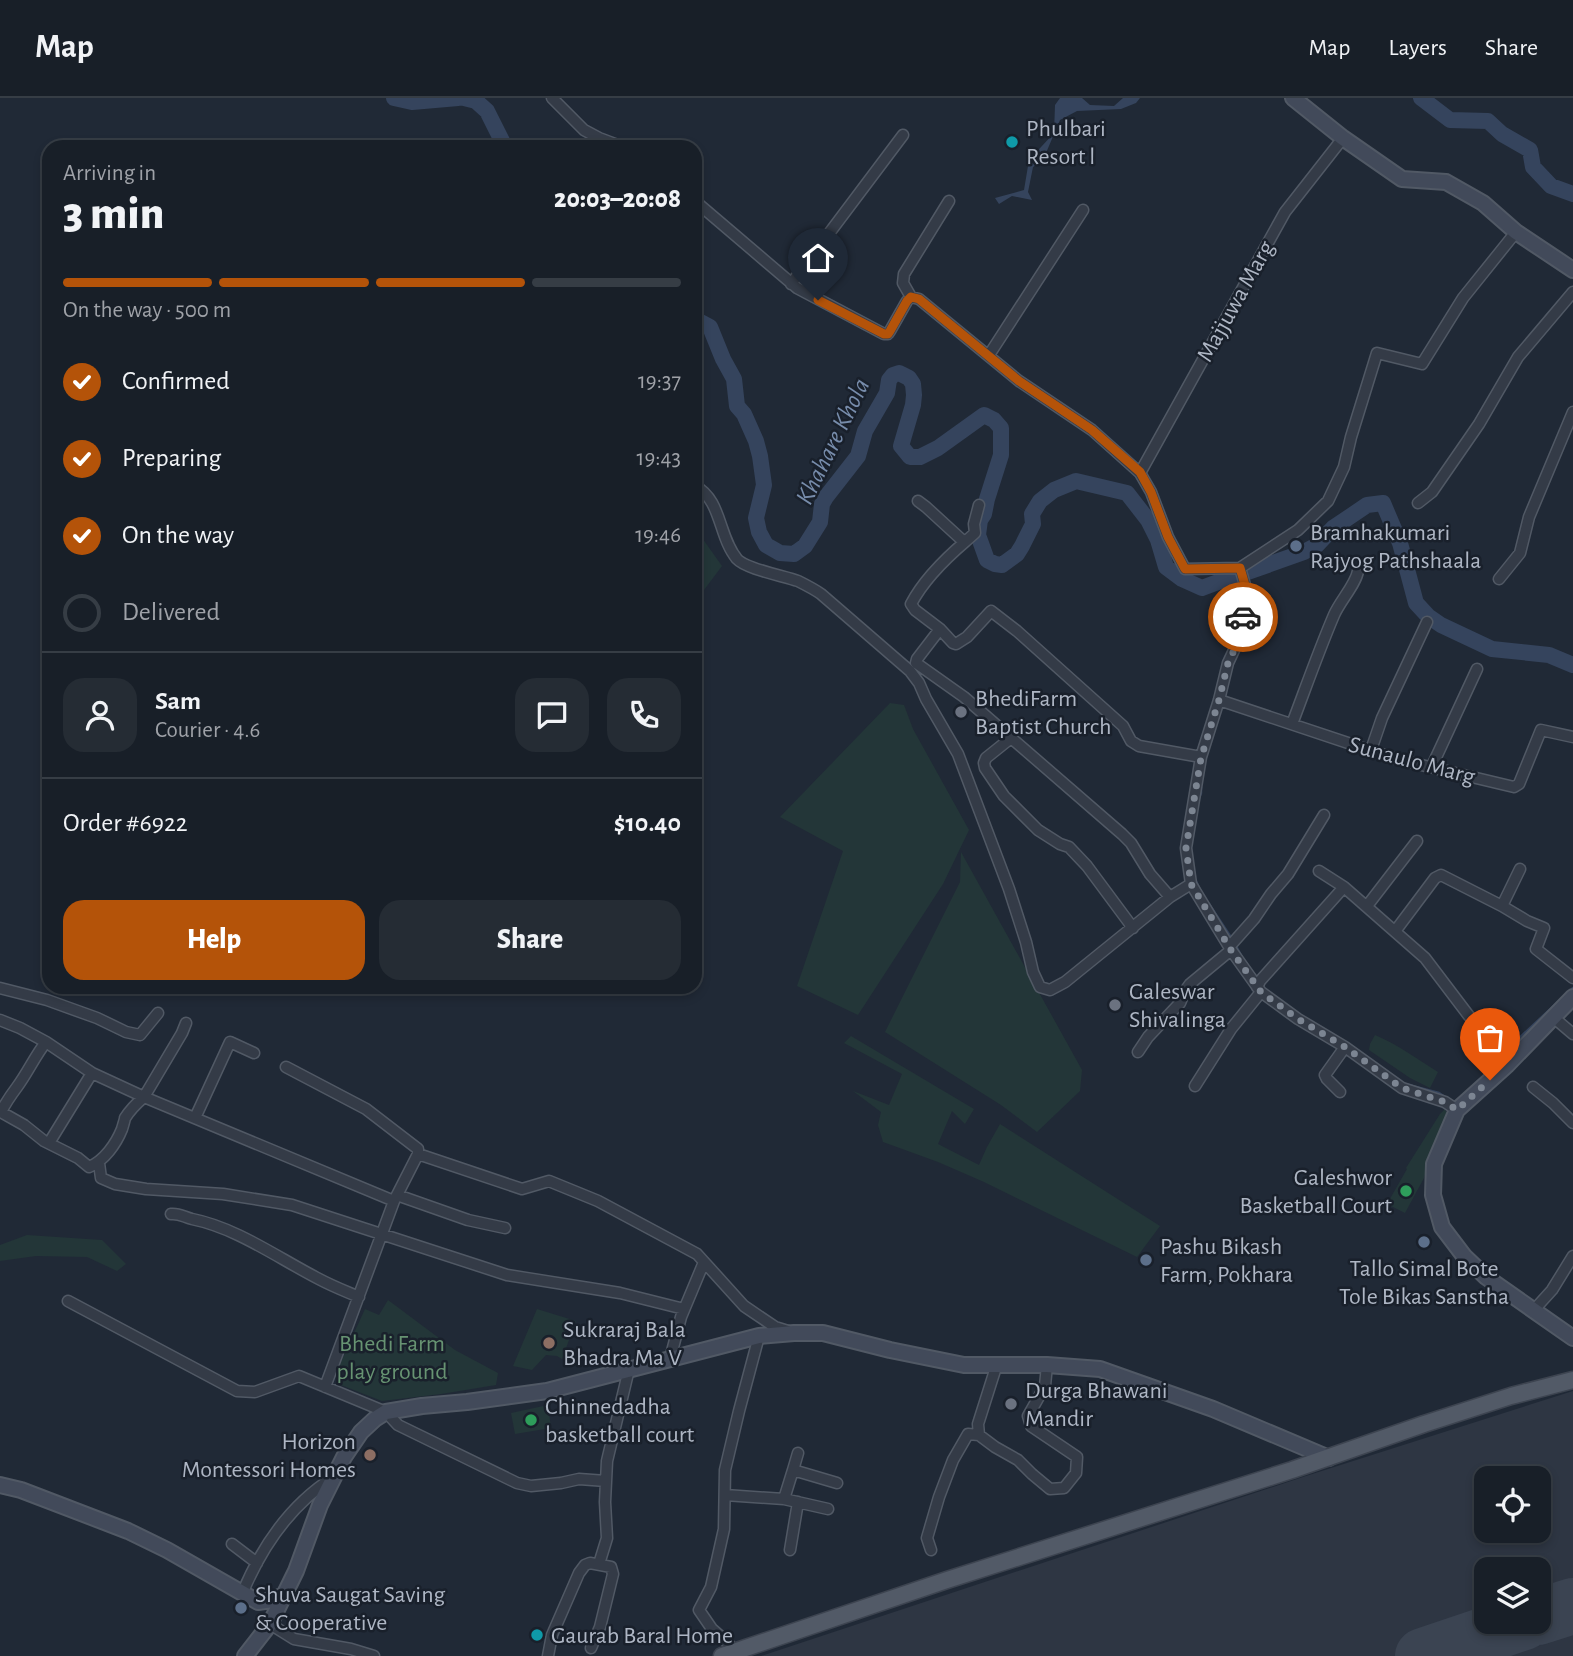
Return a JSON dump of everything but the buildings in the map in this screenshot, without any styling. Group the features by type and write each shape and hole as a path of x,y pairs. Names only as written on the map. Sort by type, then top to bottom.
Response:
{"main road":[{"path":"728,1654 960,1575 1329,1458 1511,1396 1573,1380"}],"street":[{"path":"552,98 584,130 604,140"},
{"path":"1293,98 1343,138 1402,179 1446,183 1483,203 1516,232 1573,270"},
{"path":"791,284 903,135"},
{"name":"Majjuwa Marg","path":"1140,472 1285,212 1343,138"},
{"path":"949,201 904,274 902,283 911,297 919,299 1019,381 1092,430 1140,472 1185,569 1240,568 1298,530 1328,501 1344,467 1350,437 1377,353 1422,364 1463,298 1516,232"},
{"path":"702,207 791,284 884,334 888,334 911,297"},
{"path":"989,355 1083,210"},
{"path":"1418,503 1432,492 1479,424 1518,357 1573,292"},
{"path":"1499,579 1521,553 1530,517 1573,412"},
{"path":"702,491 712,502 722,533 740,563 807,585 821,594 910,671 919,683 958,754 1009,889 1033,972 1040,987 1050,990 1065,982 1170,897 1191,884"},
{"path":"918,501 966,541"},
{"path":"979,505 975,533 933,574 915,597 911,604 915,610 953,643 967,637 991,611 1123,726 1131,741 1139,746 1201,758"},
{"path":"1240,568 1245,585 1243,631 1228,663 1201,758 1186,848 1191,884 1259,990 1402,1088 1445,1102 1457,1110"},
{"path":"1292,724 1334,615 1357,578 1358,571"},
{"path":"1371,750 1382,718 1427,622"},
{"path":"940,629 916,663 964,697 1122,834 1170,897"},
{"path":"1432,766 1477,669"},
{"name":"Sunaulo Marg","path":"1219,700 1396,758 1514,787 1519,784 1541,730 1573,737"},
{"path":"1011,738 986,758 985,768 1004,796 1038,830 1069,847 1087,866 1133,928"},
{"path":"1138,1052 1148,1037 1180,1003 1190,984 1231,948 1288,874 1324,815"},
{"path":"1367,906 1417,841"},
{"path":"1502,906 1520,869"},
{"path":"1319,871 1344,887 1425,958 1469,1016 1515,1057"},
{"path":"1395,930 1440,875 1544,928 1536,949 1573,978"},
{"path":"1195,1086 1259,990 1260,981 1344,887"},
{"path":"0,988 47,1000 140,1035 158,1013"},
{"path":"1573,997 1515,1057 1457,1110 1434,1164 1433,1195 1443,1227 1464,1256 1533,1311 1573,1338"},
{"path":"1553,1017 1573,1034"},
{"path":"0,1020 46,1042 92,1073 195,1118 396,1198 468,1220 505,1227"},
{"path":"46,1042 1,1112 89,1167 99,1163 121,1131 125,1118 144,1097 186,1023"},
{"path":"195,1118 230,1042 254,1053"},
{"path":"1340,1092 1325,1075 1345,1047"},
{"path":"286,1067 366,1109 418,1149 396,1198 325,1387"},
{"path":"49,1143 92,1073"},
{"path":"1533,1087 1573,1123"},
{"path":"418,1154 522,1189 549,1181 598,1201 697,1254 744,1306 775,1327 794,1334"},
{"path":"99,1163 101,1178 115,1184 146,1189 223,1194 292,1205 507,1275 620,1293 684,1309"},
{"path":"171,1214 203,1220 359,1297"},
{"path":"1533,1311 1552,1290 1573,1256"},
{"path":"670,1359 684,1309 704,1262"},
{"path":"68,1300 237,1391 255,1392 299,1376 386,1412 398,1425 517,1483 531,1486 579,1479 606,1480"},
{"path":"247,1655 270,1624 296,1571 320,1505 344,1457 361,1432 386,1412 547,1391 759,1336 823,1334 964,1365 1047,1365 1100,1369 1213,1409 1329,1458"},
{"path":"728,1654 728,1643 712,1629 699,1610 711,1587 724,1529 725,1470 759,1336"},
{"path":"979,1435 978,1424 997,1364"},
{"path":"931,1550 927,1538 939,1497 953,1460 968,1434 979,1435 1018,1460 1050,1489 1064,1488 1076,1473 1077,1457 1031,1426 1028,1416 1045,1387 1047,1365"},
{"path":"598,1564 607,1538 607,1461 629,1369"},
{"path":"784,1499 798,1453"},
{"path":"793,1470 837,1483"},
{"path":"242,1594 266,1545 290,1514 319,1486 334,1476"},
{"path":"0,1485 22,1490 128,1531 167,1549 258,1602 284,1595"},
{"path":"725,1495 784,1499 828,1508"},
{"path":"790,1550 798,1502"},
{"path":"232,1544 257,1563"},
{"path":"548,1656 552,1635 579,1573 590,1563 611,1567 613,1574 600,1627 591,1648"},
{"path":"270,1624 294,1639 374,1656"}],"shaded area":[{"path":"1573,1391 1573,1656 761,1656 1306,1476"}],"green space":[{"path":"702,538 722,566 702,593"},
{"path":"890,703 904,705 913,729 969,830 943,884 858,1015 797,986 843,851 780,817"},
{"path":"961,852 1082,1070 1080,1091 1037,1132 1001,1105 885,1032 960,882"},
{"path":"1375,1035 1438,1072 1430,1088 1369,1050"},
{"path":"851,1036 974,1109 965,1124 952,1111 938,1144 979,1165 1000,1124 1160,1226 1137,1257 984,1182 883,1142 878,1125 881,1112 853,1091 889,1105 902,1074 844,1043"},
{"path":"1445,1109 1448,1116 1424,1178 1405,1213 1387,1204 1406,1168"},
{"path":"27,1235 102,1240 126,1264 117,1271 87,1257 36,1256 0,1261 0,1245"},
{"name":"Bhedi Farm play ground","path":"388,1300 455,1350 498,1373 496,1385 382,1401 341,1385 337,1380 340,1364 365,1309 379,1315"},
{"path":"537,1309 576,1321 562,1359 546,1355 532,1370 513,1366"},
{"name":"Chinnedadha basketball court","path":"548,1405 551,1428 515,1434 511,1413"}],"water":[{"path":"1060,98 1082,98 1090,105 1114,106 1123,98 1140,98 1136,103 1121,109 1077,111 1060,120 1043,160 1033,167 1028,192 1032,200 1012,196 999,204 995,198 1024,190 1029,160 1054,133 1055,105"}],"waterway":[{"name":"Khahare Khola","path":"394,98 412,102 458,98"},
{"name":"Khahare Khola","path":"464,98 476,101 487,111 502,140"},
{"name":"Khahare Khola","path":"1421,98 1450,120 1488,121 1502,134 1530,150 1533,167 1551,186 1573,194"},
{"name":"Khahare Khola","path":"702,323 710,327 734,379 737,406 744,414 756,441 764,485 756,518 766,545 780,553 794,554 805,546 820,522 822,504 826,497 858,456 865,431 887,393 889,380 899,373 909,378 913,384 913,405 901,446 910,457 920,457 938,448 984,415 994,420 1001,428 1001,455 980,520 978,535 987,560 1002,565 1017,554 1033,524 1032,514 1040,501 1054,490 1076,481 1127,493 1148,520 1158,540 1166,567 1182,579 1202,588 1234,576"},
{"name":"Khahare Khola","path":"1245,573 1304,552 1317,545 1333,528 1367,505 1383,503 1400,543 1416,603 1428,616 1492,649 1549,655 1573,665"},
{"path":"1234,661 1240,648"},
{"path":"1198,801 1201,787"},
{"path":"1195,879 1201,892"},
{"path":"1209,904 1232,939"},
{"path":"1236,946 1243,959"},
{"path":"1515,1042 1573,988"},
{"path":"1478,1082 1504,1055"},
{"path":"1405,1084 1445,1097"}],"runway":[{"path":"1551,1613 1573,1606"},
{"path":"1423,1656 1488,1634"}],"way so far":[{"path":"1243,617 1243,631 1228,663 1201,758 1186,848 1191,884 1231,950 1261,992 1402,1088 1445,1102 1457,1110 1490,1080"}],"place":[{"name":"Phulbari Resort l","path":"1012,142"},
{"name":"Bramhakumari Rajyog Pathshaala","path":"1296,546"},
{"name":"BhediFarm Baptist Church","path":"961,712"},
{"name":"Galeswar Shivalinga","path":"1115,1005"},
{"name":"Galeshwor Basketball Court","path":"1406,1191"},
{"name":"Tallo Simal Bote Tole Bikas Sanstha","path":"1424,1242"},
{"name":"Pashu Bikash Farm, Pokhara","path":"1146,1260"},
{"name":"Sukraraj Bala Bhadra Ma V","path":"549,1343"},
{"name":"Durga Bhawani Mandir","path":"1011,1404"},
{"name":"Chinnedadha basketball court","path":"531,1420"},
{"name":"Horizon Montessori Homes","path":"370,1455"},
{"name":"Shuva Saugat Saving & Cooperative","path":"241,1608"},
{"name":"Gaurab Baral Home","path":"537,1635"}],"route":[{"path":"818,300 888,334 907,301 911,297 919,299 1019,381 1092,430 1140,472 1185,569 1240,568 1245,585 1243,617"}]}
